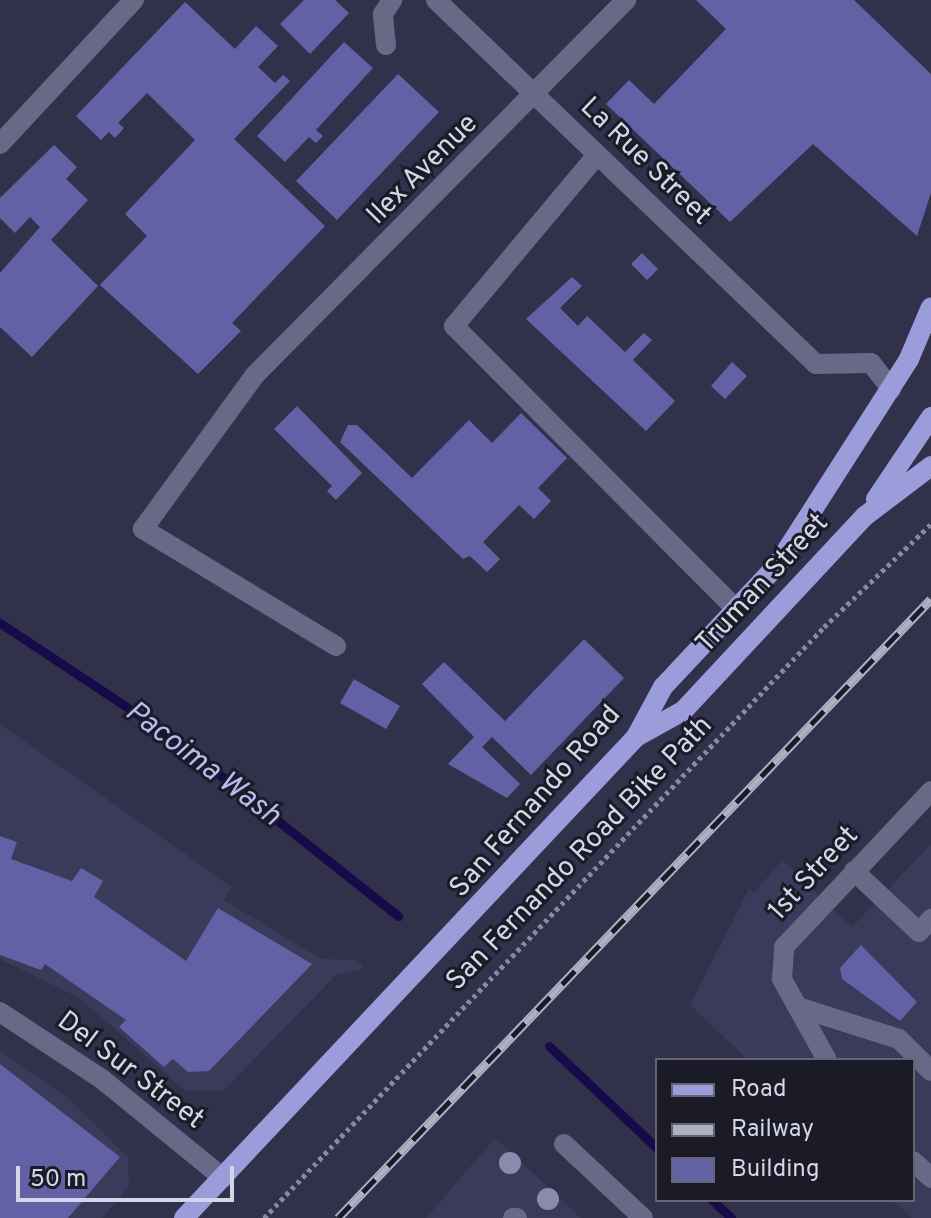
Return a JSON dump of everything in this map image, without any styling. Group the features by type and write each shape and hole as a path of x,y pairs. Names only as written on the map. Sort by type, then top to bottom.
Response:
{"main road":[{"name":"San Fernando Road","path":"184,1218 636,737 663,687 778,564 891,389 931,307"},
{"path":"865,516 931,417"},
{"name":"Truman Street","path":"636,737 683,711 865,516 931,466"}],"street":[{"path":"0,144 134,0"},
{"path":"386,45 383,14 392,0"},
{"name":"La Rue Street","path":"436,0 816,364 871,363 891,389"},
{"name":"Ilex Avenue","path":"336,646 143,529 255,375 536,97 626,0"},
{"path":"597,155 454,326 736,609"},
{"name":"1st Street","path":"826,1058 801,1008 782,979 784,947 931,791"},
{"path":"854,871 919,932 931,919"},
{"path":"801,1008 899,1039 931,1071"},
{"name":"Del Sur Street","path":"0,1012 103,1080 223,1178"},
{"path":"564,1144 643,1218"},
{"path":"915,1163 931,1178"}],"path":[{"name":"San Fernando Road Bike Path","path":"264,1218 824,627 931,524"}],"shaded area":[{"path":"0,724 232,887 224,900 321,959 357,960 364,968 336,975 223,1091 186,1091 78,997 0,959"},
{"path":"931,844 931,1218 912,1218 895,1202 915,1202 915,1058 746,1058 690,1005 749,889 755,892 782,860 852,927"},
{"path":"0,1051 68,1098 128,1157 129,1187 102,1218 0,1218"},
{"path":"495,1138 581,1218 426,1218"}],"building":[{"path":"304,0 335,0 349,13 310,54 280,24"},
{"path":"696,0 854,0 931,74 931,193 917,236 813,144 730,222 606,104 629,80 654,104 726,29"},
{"path":"185,2 235,49 256,26 278,46 258,67 275,83 283,75 290,81 234,139 325,226 232,323 241,331 198,374 100,285 147,236 125,214 195,140 147,93 118,123 124,128 115,138 109,132 101,140 76,116"},
{"path":"344,42 373,68 316,130 323,136 316,143 309,137 285,162 257,136"},
{"path":"398,74 439,112 337,220 296,181"},
{"path":"54,145 77,167 66,179 88,200 51,240 98,286 32,357 0,327 0,273 40,227 30,217 15,233 0,218 0,198"},
{"path":"642,253 658,269 647,280 631,264"},
{"path":"572,277 582,286 560,308 578,326 587,316 625,352 644,333 652,340 633,360 675,401 646,431 526,319"},
{"path":"732,362 747,376 725,399 711,386"},
{"path":"297,406 362,473 336,500 327,491 332,486 274,429"},
{"path":"521,413 567,458 538,488 551,501 534,519 519,505 483,542 500,559 487,572 470,556 463,559 340,442 348,425 357,425 412,478 469,420 492,443"},
{"path":"584,639 624,678 531,775 492,737 482,747 520,784 507,798 448,764 474,737 422,684 444,662 505,721"},
{"path":"354,679 400,706 386,729 340,703"},
{"path":"0,836 17,842 11,859 72,881 81,868 103,881 94,897 186,961 218,908 312,964 209,1071 188,1072 173,1059 164,1067 119,1027 126,1020 45,964 41,970 0,955"},
{"path":"861,945 917,1002 900,1021 842,979 840,968"},
{"path":"0,1064 120,1157 68,1218 0,1218"}],"waterway":[{"name":"Pacoima Wash","path":"0,623 171,736 398,916"},
{"name":"Pacoima Wash","path":"549,1046 655,1146"},
{"name":"Pacoima Wash","path":"714,1202 731,1218"}],"railway":[{"path":"338,1218 931,599"}]}
